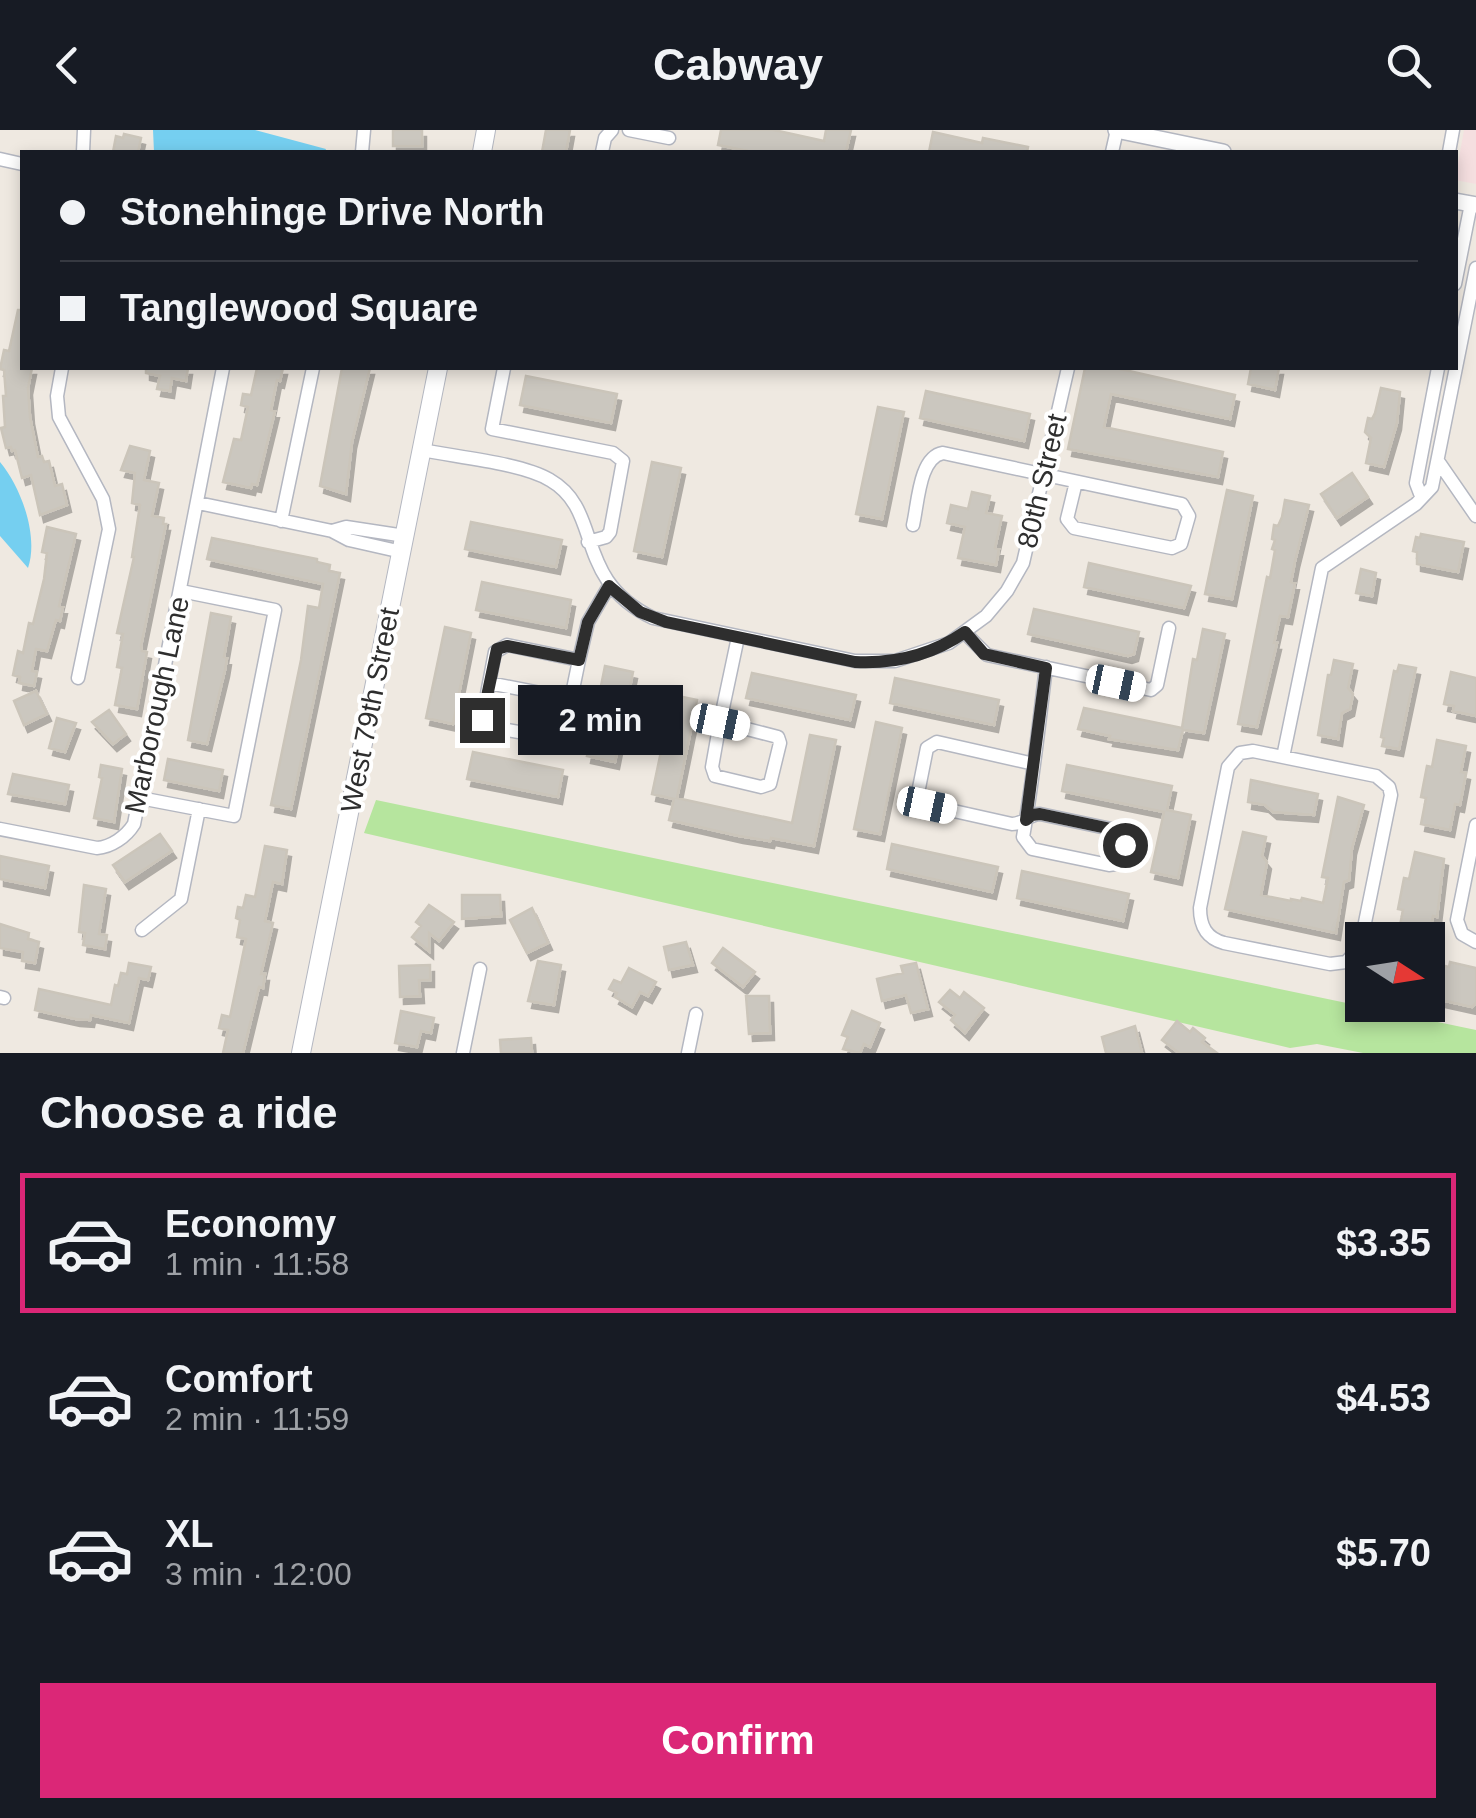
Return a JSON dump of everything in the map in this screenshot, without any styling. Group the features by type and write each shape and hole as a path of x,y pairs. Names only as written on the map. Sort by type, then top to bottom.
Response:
{"main road":[{"name":"West 79th Street","path":"301,1053 438,370"}],"street":[{"path":"630,130 670,138"},
{"path":"1117,130 1213,150"},
{"path":"1458,264 1467,203"},
{"path":"1458,355 1476,268"},
{"path":"62,370 57,396 59,418 102,499 109,529 78,678"},
{"name":"Marborough Lane","path":"0,828 102,848 129,832 140,798 223,370"},
{"path":"281,521 314,370"},
{"path":"504,370 492,429 613,453 624,464 610,532 588,542"},
{"name":"80th Street","path":"609,586 653,618 843,660 875,662 914,657 944,646 986,616 1017,574 1029,544 1068,370"},
{"path":"1421,496 1416,483 1438,370"},
{"path":"1283,758 1322,568 1416,504 1432,487 1455,370"},
{"path":"422,450 550,479 577,506 597,568 609,586 588,622 564,734 553,740 485,725 482,716 495,652 502,646 579,660"},
{"path":"913,525 927,462 938,453 1182,504 1188,516 1181,544 1172,548 1072,527 1068,519 1076,482"},
{"path":"1438,460 1476,516"},
{"path":"198,504 332,531 349,540 403,544"},
{"path":"140,798 234,816 275,610 181,591"},
{"path":"965,632 984,654 1151,690 1157,685 1169,628"},
{"path":"720,722 778,737 770,784 761,787 712,773 720,722 738,637"},
{"path":"1034,764 937,742 927,748 918,793 927,805 1012,824 1031,817 1120,832 1126,841 1124,856 1111,866 1032,849 1023,837 1031,817 1046,668"},
{"path":"489,683 571,700"},
{"path":"1250,751 1283,758 1379,777 1389,787 1360,948 1346,962 1330,964 1218,942 1202,926 1200,908 1230,761 1240,752 1250,751"},
{"path":"142,930 180,899 200,809"},
{"path":"1476,825 1457,920 1460,932 1476,942"},
{"path":"463,1053 480,969"},
{"path":"688,1053 696,1014"}],"shaded area":[{"path":"1464,130 1476,130 1476,184 1458,181"}],"green space":[{"path":"376,800 1345,1003 1345,1022 1438,1022 1476,1030 1476,1053 1363,1053 1317,1044 1290,1048 364,833"}],"water":[{"path":"153,130 255,130 326,149 326,150 154,150"},
{"path":"0,462 15,485 30,527 28,568 0,536"}],"building":[{"path":"393,130 422,130 422,146 393,146"},
{"path":"546,130 570,130 566,150 542,150"},
{"path":"721,130 774,130 824,141 826,130 851,130 846,150 743,150 718,145"},
{"path":"933,132 982,143 983,138 1028,147 1027,150 929,150"},
{"path":"124,134 141,138 138,150 113,150 116,136 123,138"},
{"path":"20,310 20,370 32,370 30,417 38,457 49,461 55,486 62,484 67,505 40,515 31,475 22,478 15,450 6,448 1,428 5,427 6,396 4,370 0,369 4,350 9,351"},
{"path":"188,370 186,381 172,378 170,391 157,389 160,376 146,373"},
{"path":"257,370 283,370 280,381 277,380 271,410 275,411 257,485 252,484 251,488 223,482 234,439 241,440 248,407 241,405 243,394 251,395"},
{"path":"342,370 370,370 352,442 346,494 320,486"},
{"path":"1085,370 1125,370 1235,395 1230,419 1111,394 1104,427 1223,452 1218,477 1068,449"},
{"path":"1251,370 1279,370 1275,390 1248,384"},
{"path":"526,376 617,394 611,423 520,405"},
{"path":"1381,388 1400,392 1397,423 1384,467 1366,463 1371,438 1365,432"},
{"path":"926,391 1030,414 1024,441 920,418"},
{"path":"878,407 904,412 882,519 856,514"},
{"path":"130,446 150,451 144,480 159,483 152,516 164,518 166,524 141,646 147,652 137,709 115,705 123,634 117,633 134,557 140,505 132,503 135,473 121,470"},
{"path":"652,462 681,468 662,557 634,551"},
{"path":"1352,473 1368,497 1337,518 1321,494"},
{"path":"1227,490 1253,496 1232,599 1205,594"},
{"path":"972,492 990,496 986,513 1002,516 995,548 999,549 996,565 958,558 965,527 947,523 951,505 968,509"},
{"path":"1285,500 1309,505 1291,582 1295,583 1288,617 1280,616 1257,727 1238,724 1267,577 1270,578 1274,525 1278,526 1282,517"},
{"path":"471,522 562,540 556,567 465,549"},
{"path":"47,527 76,534 59,606 63,607 60,621 56,620 47,651 36,649 34,686 19,683 20,677 13,675 18,651 23,653 29,623 33,624 44,579 47,553 42,552"},
{"path":"1421,534 1464,542 1458,572 1417,564 1417,552 1413,551 1416,537"},
{"path":"212,538 317,559 330,565 329,571 340,573 291,809 271,805 308,606 319,608 323,584 207,559"},
{"path":"1089,563 1191,586 1184,608 1084,587"},
{"path":"1361,569 1376,573 1372,596 1356,593"},
{"path":"482,582 571,600 566,628 476,610"},
{"path":"1034,609 1139,632 1134,654 1128,656 1028,634"},
{"path":"211,613 231,617 225,670 207,744 188,740"},
{"path":"445,627 471,633 453,724 426,718"},
{"path":"1203,629 1225,634 1204,733 1183,730 1178,750 1109,739 1110,736 1078,729 1084,708 1182,728 1193,659 1197,660"},
{"path":"1334,660 1353,664 1348,688 1353,694 1350,709 1342,713 1338,739 1318,735"},
{"path":"1399,665 1416,668 1399,749 1382,746 1381,737 1394,671"},
{"path":"605,666 633,672 615,762 587,756"},
{"path":"1451,672 1476,678 1476,716 1453,711 1454,706 1444,704"},
{"path":"752,673 856,695 850,720 746,698"},
{"path":"895,678 999,700 994,725 890,703"},
{"path":"36,691 47,714 24,725 14,701"},
{"path":"673,695 697,700 677,798 792,823 810,735 836,740 814,846 739,836 669,820 674,799 652,794"},
{"path":"109,710 126,734 113,744 92,722"},
{"path":"57,718 76,723 65,752 49,748"},
{"path":"876,722 902,728 880,834 854,829"},
{"path":"1437,740 1466,746 1460,805 1455,804 1450,830 1421,824 1426,798 1421,797"},
{"path":"473,752 563,770 558,797 467,779"},
{"path":"168,759 223,770 219,791 164,780"},
{"path":"101,765 122,769 114,822 94,818"},
{"path":"1067,765 1172,786 1167,810 1191,815 1178,878 1151,872 1164,812 1062,791"},
{"path":"13,774 69,785 65,804 8,794"},
{"path":"1251,780 1318,794 1314,815 1273,812 1265,805 1248,802"},
{"path":"1338,797 1364,805 1352,848 1349,880 1344,882 1336,933 1225,909 1243,832 1266,837 1262,856 1267,862 1261,895 1323,903 1328,878 1322,877"},
{"path":"160,834 172,851 125,882 113,865"},
{"path":"892,844 998,867 992,892 887,869"},
{"path":"265,846 287,850 282,884 273,882 265,921 273,923 261,974 265,974 263,988 259,987 243,1053 223,1053 228,1030 219,1028 222,1015 230,1017 246,939 237,937 238,907 243,908 246,895 255,897"},
{"path":"1415,852 1444,859 1437,917 1433,916 1432,922 1401,922 1403,910 1398,909 1404,878 1409,879"},
{"path":"0,856 49,866 45,888 0,879"},
{"path":"1022,871 1129,894 1123,921 1017,898"},
{"path":"84,885 106,889 99,934 107,935 105,949 83,945 85,933 79,932"},
{"path":"462,895 500,895 501,916 462,919"},
{"path":"429,905 454,922 439,941 429,933 429,951 412,937 421,926 416,922"},
{"path":"532,908 548,943 527,953 510,920"},
{"path":"0,924 29,933 28,939 39,942 35,963 22,961 23,952 0,948"},
{"path":"686,942 693,965 669,970 664,947"},
{"path":"723,948 755,972 743,987 712,963"},
{"path":"538,961 561,965 554,1005 528,1001"},
{"path":"1450,962 1476,968 1476,1003 1472,1007 1445,1001 1445,966 1449,967"},
{"path":"129,963 151,967 148,980 139,978 129,1023 91,1015 90,1020 76,1019 35,1010 39,989 111,1005 115,985 118,986 121,973 127,974"},
{"path":"916,963 928,1009 911,1013 906,995 882,1001 877,979 903,973 901,966"},
{"path":"430,965 430,980 419,980 420,996 400,997 399,966"},
{"path":"629,968 656,982 648,996 640,992 632,1007 609,989 614,980 621,983"},
{"path":"950,990 960,998 964,992 984,1008 965,1033 951,1020 955,1015 939,1002"},
{"path":"746,996 769,996 770,1033 749,1034"},
{"path":"401,1011 434,1018 431,1033 421,1031 417,1047 395,1043"},
{"path":"852,1011 880,1023 870,1047 864,1044 860,1053 843,1049 848,1037 842,1035"},
{"path":"1177,1021 1190,1032 1193,1028 1205,1038 1202,1042 1217,1053 1179,1053 1162,1040"},
{"path":"1135,1026 1142,1053 1106,1053 1102,1037"},
{"path":"531,1038 532,1053 501,1053 500,1040"}],"route":[{"path":"482,720 497,649 507,646 579,660 588,622 609,586 640,612 666,622 855,662 914,657 944,646 965,632 978,650 988,656 1046,668 1026,820 1040,814 1116,830 1125,837 1125,845"}]}
